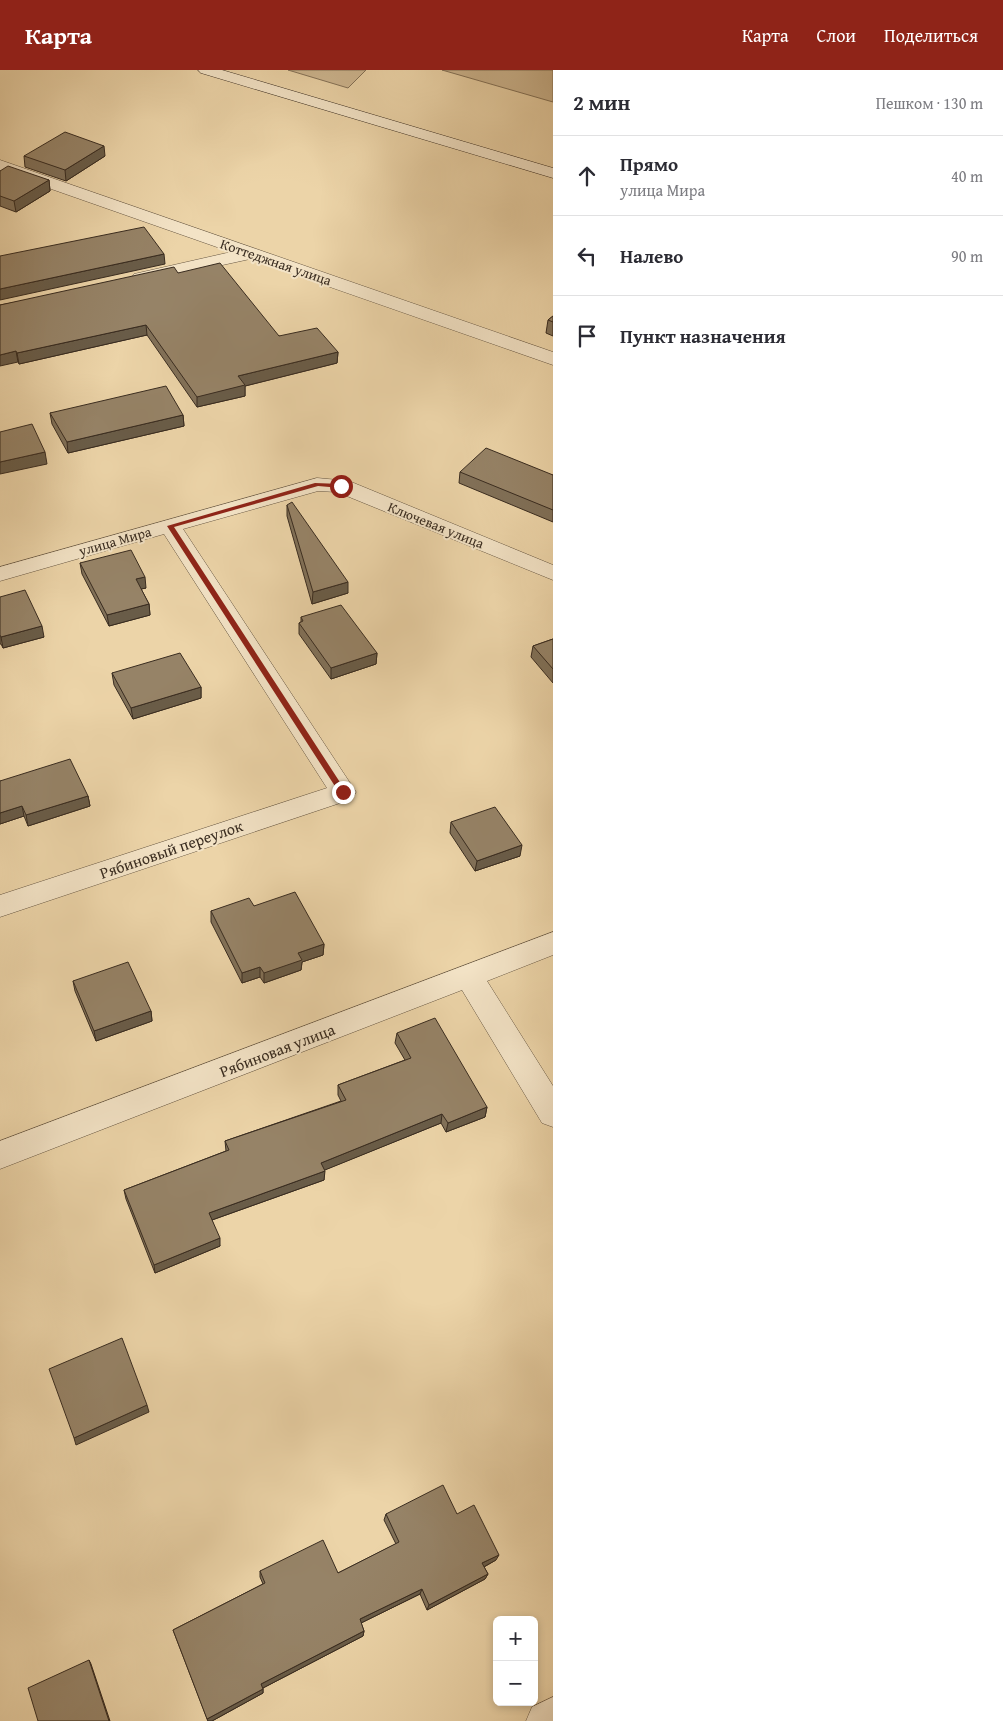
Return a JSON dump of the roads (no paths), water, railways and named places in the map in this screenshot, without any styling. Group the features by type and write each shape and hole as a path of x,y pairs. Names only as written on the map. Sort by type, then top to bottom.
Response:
{"street":[{"path":"206,70 553,173"},
{"name":"Коттеджная улица","path":"0,165 553,359"},
{"path":"126,281 251,254"},
{"name":"улица Мира","path":"0,574 318,484"},
{"name":"Ключевая улица","path":"318,484 341,486 553,572"},
{"name":"Рябиновый переулок","path":"0,906 343,792 170,526"},
{"name":"Рябиновая улица","path":"0,1155 553,944"},
{"path":"469,977 553,1113"},
{"path":"546,1721 553,1717"}]}
